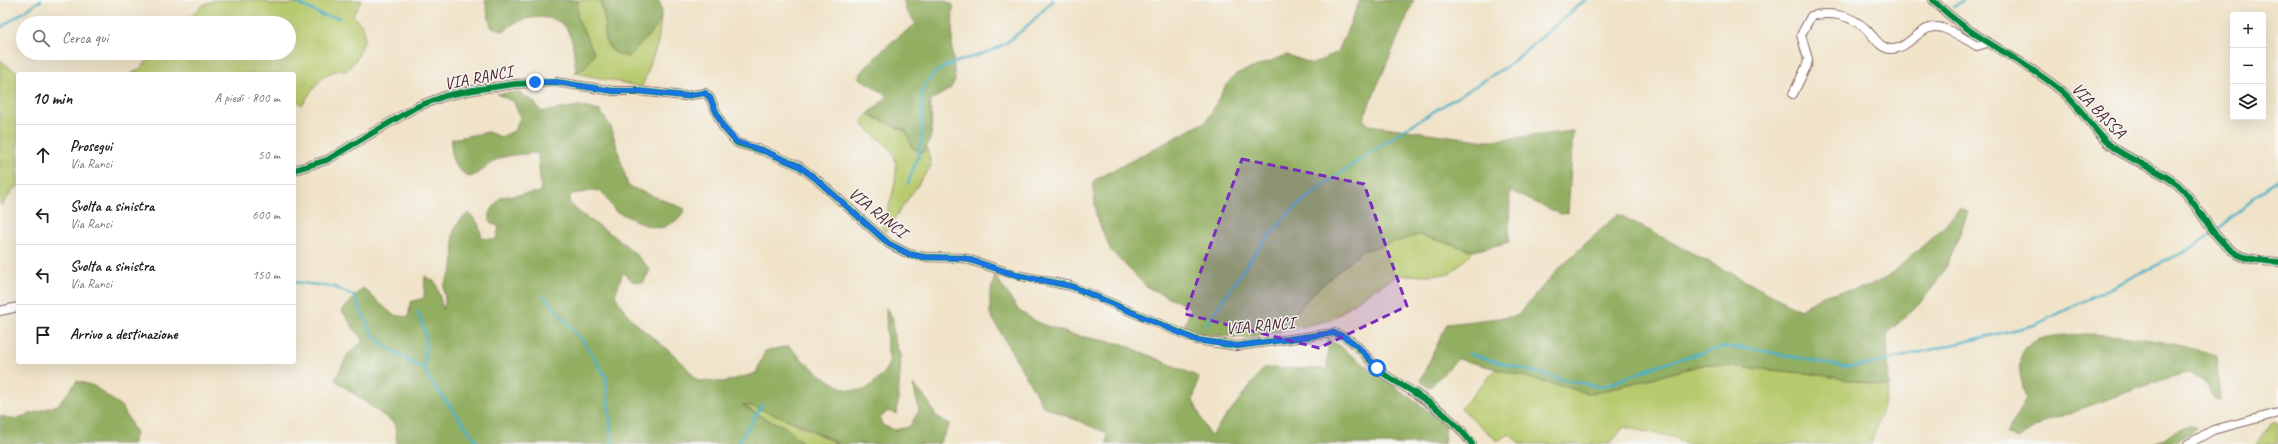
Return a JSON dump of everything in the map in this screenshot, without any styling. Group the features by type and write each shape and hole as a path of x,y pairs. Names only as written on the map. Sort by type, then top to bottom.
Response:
{"street":[{"name":"VIA BASSA","path":"1933,0 1961,25 2060,89 2110,144 2126,155 2169,178 2193,203 2226,247 2238,254 2278,262"},
{"path":"1793,94 1808,65 1808,59 1801,35 1811,16 1821,13 1832,13 1851,18 1866,29 1876,41 1890,49 1897,49 1930,28 1941,27 1977,46 1987,43"},
{"name":"VIA RANCI","path":"296,169 327,160 416,107 445,96 473,90 515,84 556,82 613,91 638,91 684,96 705,93 710,98 723,127 737,142 764,151 799,166 898,249 924,257 964,258 1016,275 1071,286 1196,340 1237,346 1334,333 1345,336 1356,344 1385,375 1412,391 1452,421 1472,444"},
{"path":"0,311 16,307"},
{"path":"2188,444 2213,430 2278,413"}],"highlighted area":[{"path":"1242,159 1364,184 1407,306 1319,348 1185,314"}],"green space":[{"path":"214,0 263,0 271,4 289,5 298,0 362,0 353,15 363,28 364,40 354,63 346,71 331,72 320,80 302,105 296,100 296,72 134,72 141,68 148,60 296,60 296,16 191,16 200,7"},
{"path":"485,0 578,0 577,17 594,53 585,68 576,73 571,37 560,22 546,18 531,18 515,23 504,31 491,27"},
{"path":"578,0 600,0 605,21 604,39 628,57 651,33 661,18 658,42 642,87 576,73 585,68 594,53 577,17"},
{"path":"600,0 658,0 661,8 661,16 658,23 653,31 628,57 614,52 610,49 606,41 605,19"},
{"path":"904,0 944,0 953,5 952,49 955,81 950,89 931,100 932,132 923,153 912,148 906,131 868,114 888,96 858,77 871,61 885,48 916,24 905,9"},
{"path":"1360,0 1414,0 1363,119 1369,125 1487,141 1573,131 1568,213 1561,214 1510,191 1509,242 1474,251 1420,235 1361,251 1313,293 1278,332 1245,338 1202,334 1184,327 1191,308 1147,287 1111,251 1096,216 1093,181 1207,121 1226,85 1236,74 1287,55 1313,64 1338,52"},
{"path":"0,60 18,72 16,72 16,187 3,204 0,205"},
{"path":"518,92 533,101 541,112 579,106 600,111 611,127 628,186 685,209 679,219 662,228 648,226 615,211 601,190 571,194 569,202 583,215 625,244 650,270 643,283 632,281 623,272 615,295 631,318 676,357 698,381 725,382 756,373 765,351 789,346 823,376 839,386 848,390 865,390 882,376 890,361 887,347 886,308 893,318 894,339 901,358 897,414 888,411 880,418 882,425 894,430 909,427 919,411 913,384 927,400 936,416 950,424 939,444 838,444 803,425 751,406 742,405 766,419 785,427 804,444 397,444 395,424 335,380 348,354 363,341 342,311 363,288 393,315 408,317 411,302 424,298 425,276 436,283 443,309 445,303 444,286 453,266 454,231 461,219 469,213 478,223 482,238 496,240 499,227 490,222 490,212 501,197 541,192 538,153 518,154 502,157 474,176 470,177 459,170 452,157 452,139 488,132 501,137 514,131 520,118 514,102 497,94"},
{"path":"868,114 906,132 923,153 927,147 931,166 885,232 881,228 894,188 896,166 890,149 868,130 862,122"},
{"path":"1959,208 1968,212 1953,252 1941,275 1923,299 1887,334 1889,387 1815,374 1706,364 1591,394 1458,359 1429,388 1420,381 1447,324 1517,316 1559,268 1618,214 1800,310 1823,295 1867,287 1889,276 1945,226"},
{"path":"1420,235 1474,251 1450,274 1397,276 1366,294 1331,320 1278,332 1313,293 1361,251"},
{"path":"995,275 1019,311 1039,323 1073,335 1123,344 1199,377 1193,400 1210,437 1264,368 1327,369 1328,338 1446,424 1444,444 1107,444 1107,433 1043,406 990,314 990,294"},
{"path":"2086,334 2151,340 2184,346 2216,355 2220,400 2214,399 2204,381 2190,372 2164,379 2044,422 2017,439 2006,434 2026,399 2020,370 2020,362 2023,352 2028,345 2036,340 2056,336"},
{"path":"1706,364 1815,374 1889,387 1871,444 1684,444 1677,438 1624,427 1610,444 1520,444 1510,434 1497,441 1461,408 1496,369 1591,394"},
{"path":"77,381 94,386 122,407 136,433 133,444 0,444 0,416 14,419 58,405"},
{"path":"741,405 764,410 777,415 803,426 838,444 804,444 785,427 766,419"},
{"path":"2272,422 2278,422 2278,444 2257,444"},
{"path":"2188,426 2195,427 2181,439 2170,443 2152,444"}],"waterway":[{"path":"18,16 41,0"},
{"path":"291,0 322,15 340,18"},
{"path":"908,183 919,153 922,139 922,92 928,80 947,66 983,54 1006,43 1031,23 1053,0"},
{"path":"1205,326 1257,250 1291,211 1322,186 1399,133 1509,65 1585,0"},
{"path":"1954,7 1963,0"},
{"path":"0,28 16,17"},
{"path":"1469,354 1560,379 1602,387 1667,362 1724,347 1754,349 1844,367 1871,364 2035,325 2190,249 2216,231 2278,178"},
{"path":"296,282 334,287 354,296 373,335 384,345 426,371"},
{"path":"544,296 587,346 606,377 612,444"},
{"path":"418,312 426,334 424,368 430,380 479,444"},
{"path":"738,444 762,405"}],"cycle path":[{"path":"1933,0 1947,13 1978,36 2043,77 2059,89 2073,102 2110,145 2118,151 2162,174 2178,185 2193,202 2219,239 2237,254 2246,258 2278,262"},
{"path":"296,169 327,160 416,107 445,96 473,90 515,84 556,82 613,91 638,91 684,96 705,93 710,98 723,127 737,143 764,151 799,166 815,178 889,244 909,254 924,257 964,258 1016,275 1071,286 1197,340 1237,346 1334,333 1356,345 1384,374 1421,397 1445,415 1460,429 1472,444"}],"route":[{"path":"535,82 556,82 613,91 638,91 684,96 699,92 705,93 710,98 713,107 728,135 737,142 764,151 799,166 815,178 889,244 909,254 924,257 964,258 1016,275 1071,286 1178,333 1196,340 1217,344 1237,346 1334,333 1345,336 1356,344 1377,368"}]}
